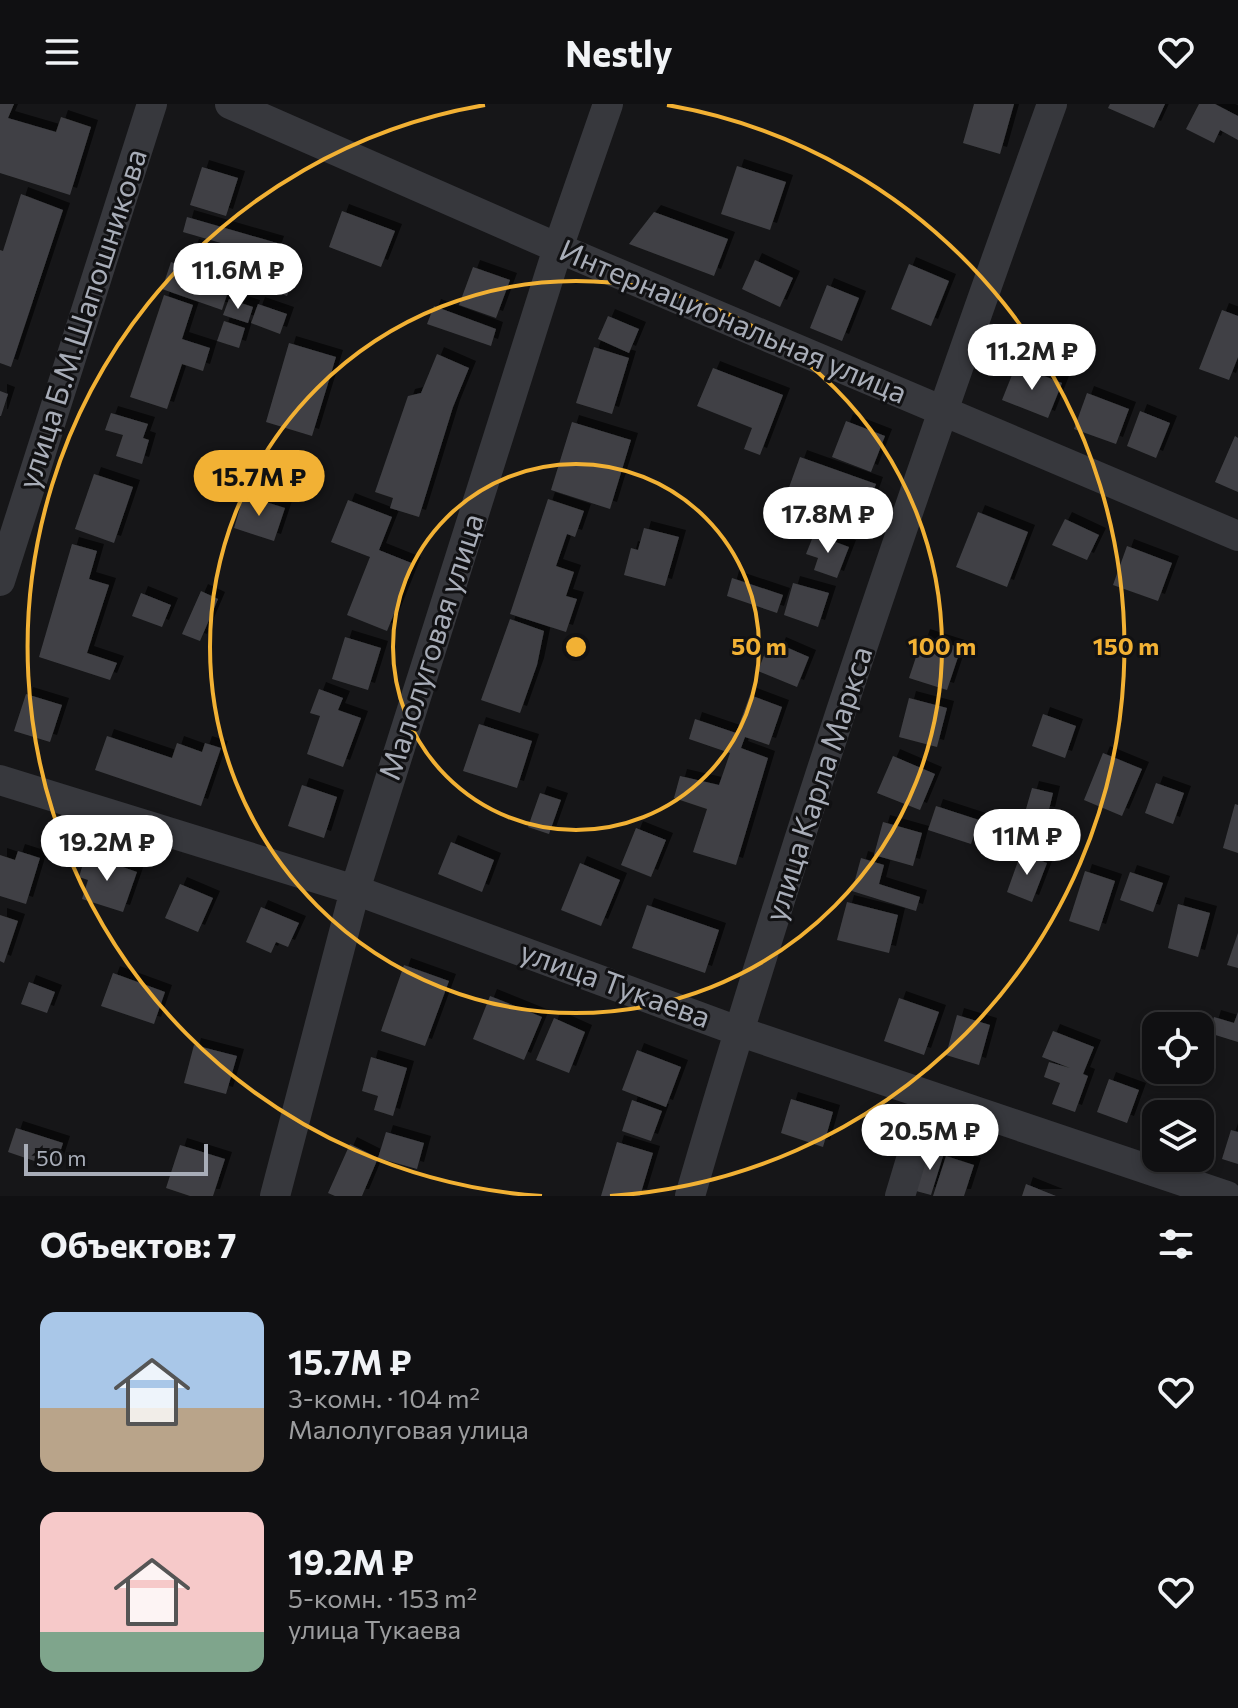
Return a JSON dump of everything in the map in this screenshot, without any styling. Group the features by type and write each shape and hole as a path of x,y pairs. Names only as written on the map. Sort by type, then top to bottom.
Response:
{"street":[{"name":"улица Б.М.Шапошникова","path":"0,581 152,104"},
{"name":"Интернациональная улица","path":"230,104 558,248 1238,536"},
{"name":"Малолуговая улица","path":"275,1196 355,890 558,248 608,104"},
{"name":"улица Карла Маркса","path":"690,1196 738,1031 942,409 1052,104"},
{"name":"улица Тукаева","path":"0,780 355,890 738,1031 1227,1196"},
{"path":"900,1196 930,1096"}],"building":[{"path":"0,104 14,104 8,118 56,132 61,117 91,127 70,195 0,173"},
{"path":"974,104 1014,104 1000,154 963,143"},
{"path":"1110,104 1165,104 1154,128 1108,108"},
{"path":"1199,104 1215,104 1238,116 1238,140 1220,130 1214,143 1186,129"},
{"path":"737,166 786,182 770,230 721,214"},
{"path":"202,167 238,178 226,216 190,205"},
{"path":"21,194 63,210 11,367 0,363 0,250 3,251"},
{"path":"342,211 395,231 381,267 329,247"},
{"path":"654,212 728,239 714,276 629,244"},
{"path":"187,217 277,243 272,258 183,232"},
{"path":"192,246 238,261 222,310 162,289 171,262 185,267"},
{"path":"261,259 296,272 287,296 252,283"},
{"path":"755,260 793,278 780,307 742,289"},
{"path":"909,264 949,281 931,326 891,309"},
{"path":"473,267 510,280 496,318 459,305"},
{"path":"827,285 859,298 842,341 810,328"},
{"path":"164,295 193,305 182,339 210,348 203,371 182,364 167,409 130,397"},
{"path":"229,299 253,307 248,323 223,315"},
{"path":"258,304 287,314 280,334 251,323"},
{"path":"434,306 496,329 491,346 427,324"},
{"path":"1222,310 1238,316 1238,357 1229,380 1199,369"},
{"path":"608,316 639,329 629,353 598,339"},
{"path":"224,321 245,328 239,348 217,341"},
{"path":"289,343 336,357 312,436 266,422"},
{"path":"594,347 629,358 612,414 576,403"},
{"path":"437,354 469,368 453,407 419,517 390,508 393,498 375,492 408,396 421,393"},
{"path":"1016,365 1062,383 1048,418 1002,400"},
{"path":"713,368 783,395 760,455 744,449 752,428 697,406"},
{"path":"0,391 8,394 1,416 0,416"},
{"path":"1087,393 1129,409 1116,444 1074,429"},
{"path":"1140,411 1170,423 1156,458 1127,446"},
{"path":"111,413 148,424 143,438 149,440 142,464 116,456 123,435 105,430"},
{"path":"846,421 885,436 871,472 832,457"},
{"path":"572,422 631,440 610,509 551,490"},
{"path":"1235,436 1238,438 1238,492 1215,482"},
{"path":"800,457 876,484 863,521 787,493"},
{"path":"94,474 133,487 114,543 75,529"},
{"path":"244,495 285,508 274,541 234,528"},
{"path":"548,499 584,511 575,537 567,534 556,566 574,572 566,596 577,599 566,632 510,614"},
{"path":"348,500 392,517 379,550 414,564 387,631 347,615 370,557 331,542"},
{"path":"978,512 1028,532 1007,587 956,567"},
{"path":"1065,519 1099,535 1087,560 1052,545"},
{"path":"644,528 679,537 665,586 624,575 631,548 638,550"},
{"path":"814,534 849,547 837,578 814,570 818,558 806,554"},
{"path":"72,544 97,551 89,579 109,585 87,653 117,663 110,680 39,657"},
{"path":"1127,546 1172,563 1158,601 1113,585"},
{"path":"732,578 783,595 777,613 727,596"},
{"path":"793,583 829,593 818,627 784,615"},
{"path":"201,591 218,599 200,641 182,634"},
{"path":"141,593 171,605 162,627 132,616"},
{"path":"510,619 544,631 537,665 520,713 481,700"},
{"path":"923,636 961,648 947,690 909,678"},
{"path":"345,637 381,648 368,690 332,679"},
{"path":"779,644 809,657 797,687 758,671 765,653 774,656"},
{"path":"319,689 343,698 338,710 361,718 343,767 307,754 320,716 310,713"},
{"path":"26,694 62,705 50,742 14,731"},
{"path":"750,695 782,707 769,745 745,737 741,748 768,758 736,865 693,852 707,809 674,798 680,776 719,785 730,753 689,739 695,719 736,733"},
{"path":"909,698 947,708 937,747 899,737"},
{"path":"1043,714 1076,726 1065,758 1032,746"},
{"path":"479,724 532,741 517,788 463,771"},
{"path":"107,736 172,758 177,743 202,752 205,743 221,748 201,806 95,770"},
{"path":"1103,753 1142,769 1122,816 1084,800"},
{"path":"893,756 935,774 920,810 877,793"},
{"path":"1156,783 1184,793 1173,824 1145,813"},
{"path":"302,785 337,797 324,838 288,826"},
{"path":"1032,788 1053,793 1048,814 1026,809"},
{"path":"540,793 561,800 549,834 528,827"},
{"path":"1235,804 1238,805 1238,853 1223,848"},
{"path":"936,806 979,820 971,844 928,830"},
{"path":"883,822 922,833 913,866 874,855"},
{"path":"636,828 666,840 651,877 621,865"},
{"path":"451,842 494,860 482,892 438,874"},
{"path":"18,851 40,858 26,904 0,896 0,855 15,860"},
{"path":"1021,853 1047,863 1032,902 1007,892"},
{"path":"86,854 137,872 123,912 82,899 88,880 79,877"},
{"path":"861,858 884,865 879,884 920,897 916,911 852,891"},
{"path":"580,863 620,880 601,926 561,910"},
{"path":"1085,871 1115,881 1099,931 1069,921"},
{"path":"1130,872 1163,883 1153,912 1120,900"},
{"path":"180,884 213,898 198,932 165,918"},
{"path":"847,902 898,915 889,953 837,940"},
{"path":"1178,904 1210,913 1198,957 1168,948"},
{"path":"647,905 719,930 705,973 632,948"},
{"path":"261,907 299,923 288,947 276,942 271,953 246,942"},
{"path":"0,915 18,921 4,963 0,961"},
{"path":"1238,933 1238,968 1227,965"},
{"path":"404,965 449,981 425,1046 381,1031"},
{"path":"113,973 165,992 154,1024 101,1006"},
{"path":"29,982 55,992 47,1013 21,1004"},
{"path":"490,996 542,1017 524,1060 473,1039"},
{"path":"899,998 939,1012 924,1055 884,1041"},
{"path":"1238,1012 1238,1042 1214,1035 1214,1017 1234,1023"},
{"path":"957,1015 990,1025 979,1065 946,1055"},
{"path":"554,1018 585,1032 569,1073 536,1060"},
{"path":"1053,1031 1094,1047 1083,1074 1088,1076 1075,1112 1052,1104 1060,1083 1044,1077 1049,1062 1070,1068 1042,1057"},
{"path":"194,1045 237,1056 226,1094 184,1083"},
{"path":"637,1050 681,1067 666,1107 622,1090"},
{"path":"371,1057 407,1068 393,1116 374,1110 378,1096 362,1091"},
{"path":"1109,1079 1139,1090 1127,1123 1097,1112"},
{"path":"791,1099 833,1112 823,1147 781,1133"},
{"path":"632,1100 662,1111 651,1141 622,1131"},
{"path":"16,1128 63,1143 55,1168 8,1152"},
{"path":"1231,1130 1238,1132 1238,1164 1222,1159"},
{"path":"386,1132 424,1143 417,1169 378,1158"},
{"path":"617,1142 653,1153 640,1196 601,1196"},
{"path":"350,1144 378,1158 362,1196 328,1193"},
{"path":"180,1145 225,1159 213,1196 190,1196 166,1188"},
{"path":"929,1149 944,1153 931,1195 916,1191"},
{"path":"946,1156 974,1165 964,1196 933,1196"},
{"path":"1026,1184 1056,1196 1022,1196"}]}
